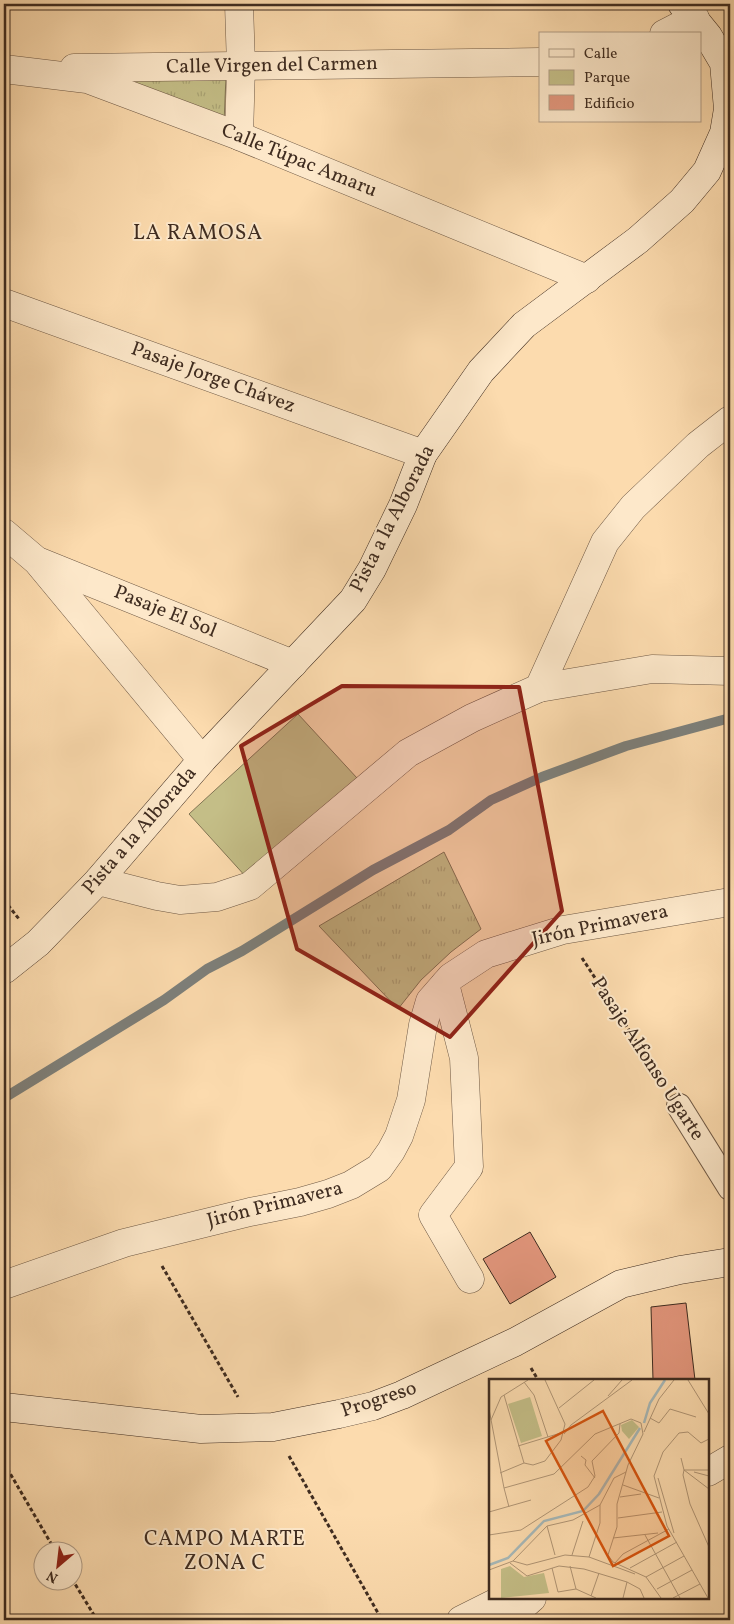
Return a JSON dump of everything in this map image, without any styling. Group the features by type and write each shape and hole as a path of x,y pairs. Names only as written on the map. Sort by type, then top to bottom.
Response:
{"street":[{"path":"239,4 241,66 239,136"},
{"path":"666,32 689,11"},
{"name":"Pista a la Alborada","path":"4,970 38,943 98,881 202,760 353,600 376,561 423,454 481,370 524,325 638,240 682,201 707,171 724,133 728,109 724,63 708,36 689,11"},
{"name":"Calle Virgen del Carmen","path":"4,69 539,62"},
{"name":"Calle Túpac Amaru","path":"4,69 86,79 239,136 587,278"},
{"name":"Pasaje Jorge Chávez","path":"4,303 423,454"},
{"path":"539,688 605,542 633,507 698,445 730,420"},
{"name":"Pasaje El Sol","path":"4,533 36,560 202,760"},
{"name":"Pasaje El Sol","path":"36,560 293,664"},
{"path":"98,881 180,900 217,897 250,886 408,753 472,718 539,688 652,669 730,672"},
{"name":"Jirón Primavera","path":"4,1285 124,1243 250,1212 300,1202 351,1186 379,1168 399,1136 411,1100 423,1025 430,1002 451,977 486,954 563,930 730,902"},
{"path":"445,984 464,1058 469,1167 433,1215 470,1279"},
{"name":"Pasaje Alfonso Ugarte","path":"679,1106 730,1188"},
{"name":"Progreso","path":"4,1407 201,1429 264,1427 356,1410 402,1395 515,1342 621,1284 680,1270 730,1262"},
{"path":"709,1471 730,1459"},
{"path":"461,1620 503,1599"},
{"path":"507,1620 531,1599"}],"path":[{"name":"Pasaje Alfonso Ugarte","path":"563,930 679,1106"},
{"path":"146,1238 382,1620"},
{"path":"4,1462 50,1542"},
{"path":"80,1592 97,1620"}],"highlighted area":[{"path":"342,686 519,687 562,911 450,1037 297,949 241,746"}],"green space":[{"path":"226,76 224,123 116,78"},
{"path":"298,714 357,778 247,878 189,814"},
{"path":"444,852 481,929 451,952 421,980 398,1009 319,926"}],"building":[{"path":"530,1232 556,1277 510,1304 483,1259"},
{"path":"686,1303 695,1379 653,1379 651,1307"}],"waterway":[{"path":"4,1098 164,1000 207,969 242,951 373,870 449,830 491,800 542,777 626,746 730,718"}],"district":[{"name":"LA RAMOSA","path":"198,233"},
{"name":"CAMPO MARTE ZONA C","path":"225,1551"}]}
